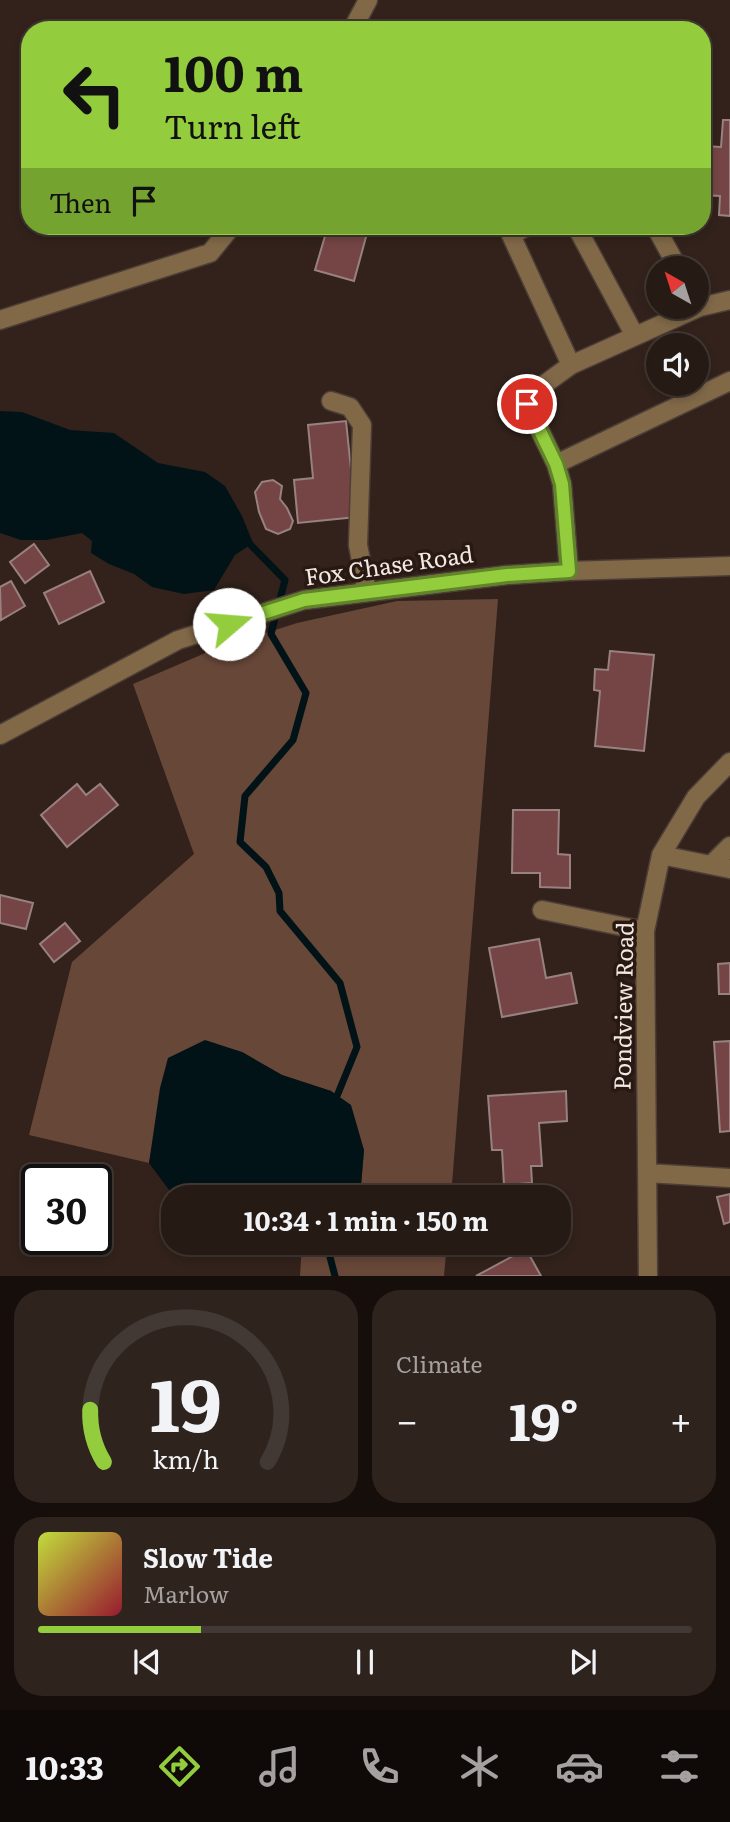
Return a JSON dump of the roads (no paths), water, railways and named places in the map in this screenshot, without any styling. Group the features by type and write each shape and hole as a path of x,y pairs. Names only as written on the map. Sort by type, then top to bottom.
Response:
{"street":[{"path":"357,21 368,0"},
{"path":"0,320 210,253 225,235"},
{"path":"510,235 571,365"},
{"path":"581,235 635,336"},
{"path":"660,235 671,256"},
{"path":"709,302 730,300"},
{"path":"569,571 562,484 556,464 527,404 542,386 571,365 667,319"},
{"path":"556,464 730,381"},
{"path":"331,401 350,407 362,425 358,545 367,593"},
{"name":"Fox Chase Road","path":"0,734 178,640 304,600 507,575 730,566"},
{"name":"Pondview Road","path":"648,1276 645,931 661,855 696,797 730,762"},
{"path":"710,865 730,846"},
{"path":"661,855 730,869"},
{"path":"542,910 645,931"},
{"path":"648,1173 730,1178"}],"waterway":[{"path":"245,539 285,580 271,634 306,693 293,740 245,796 240,842 266,867 279,893 280,911 340,983 357,1047 337,1096"},
{"path":"329,1255 335,1276"}]}
